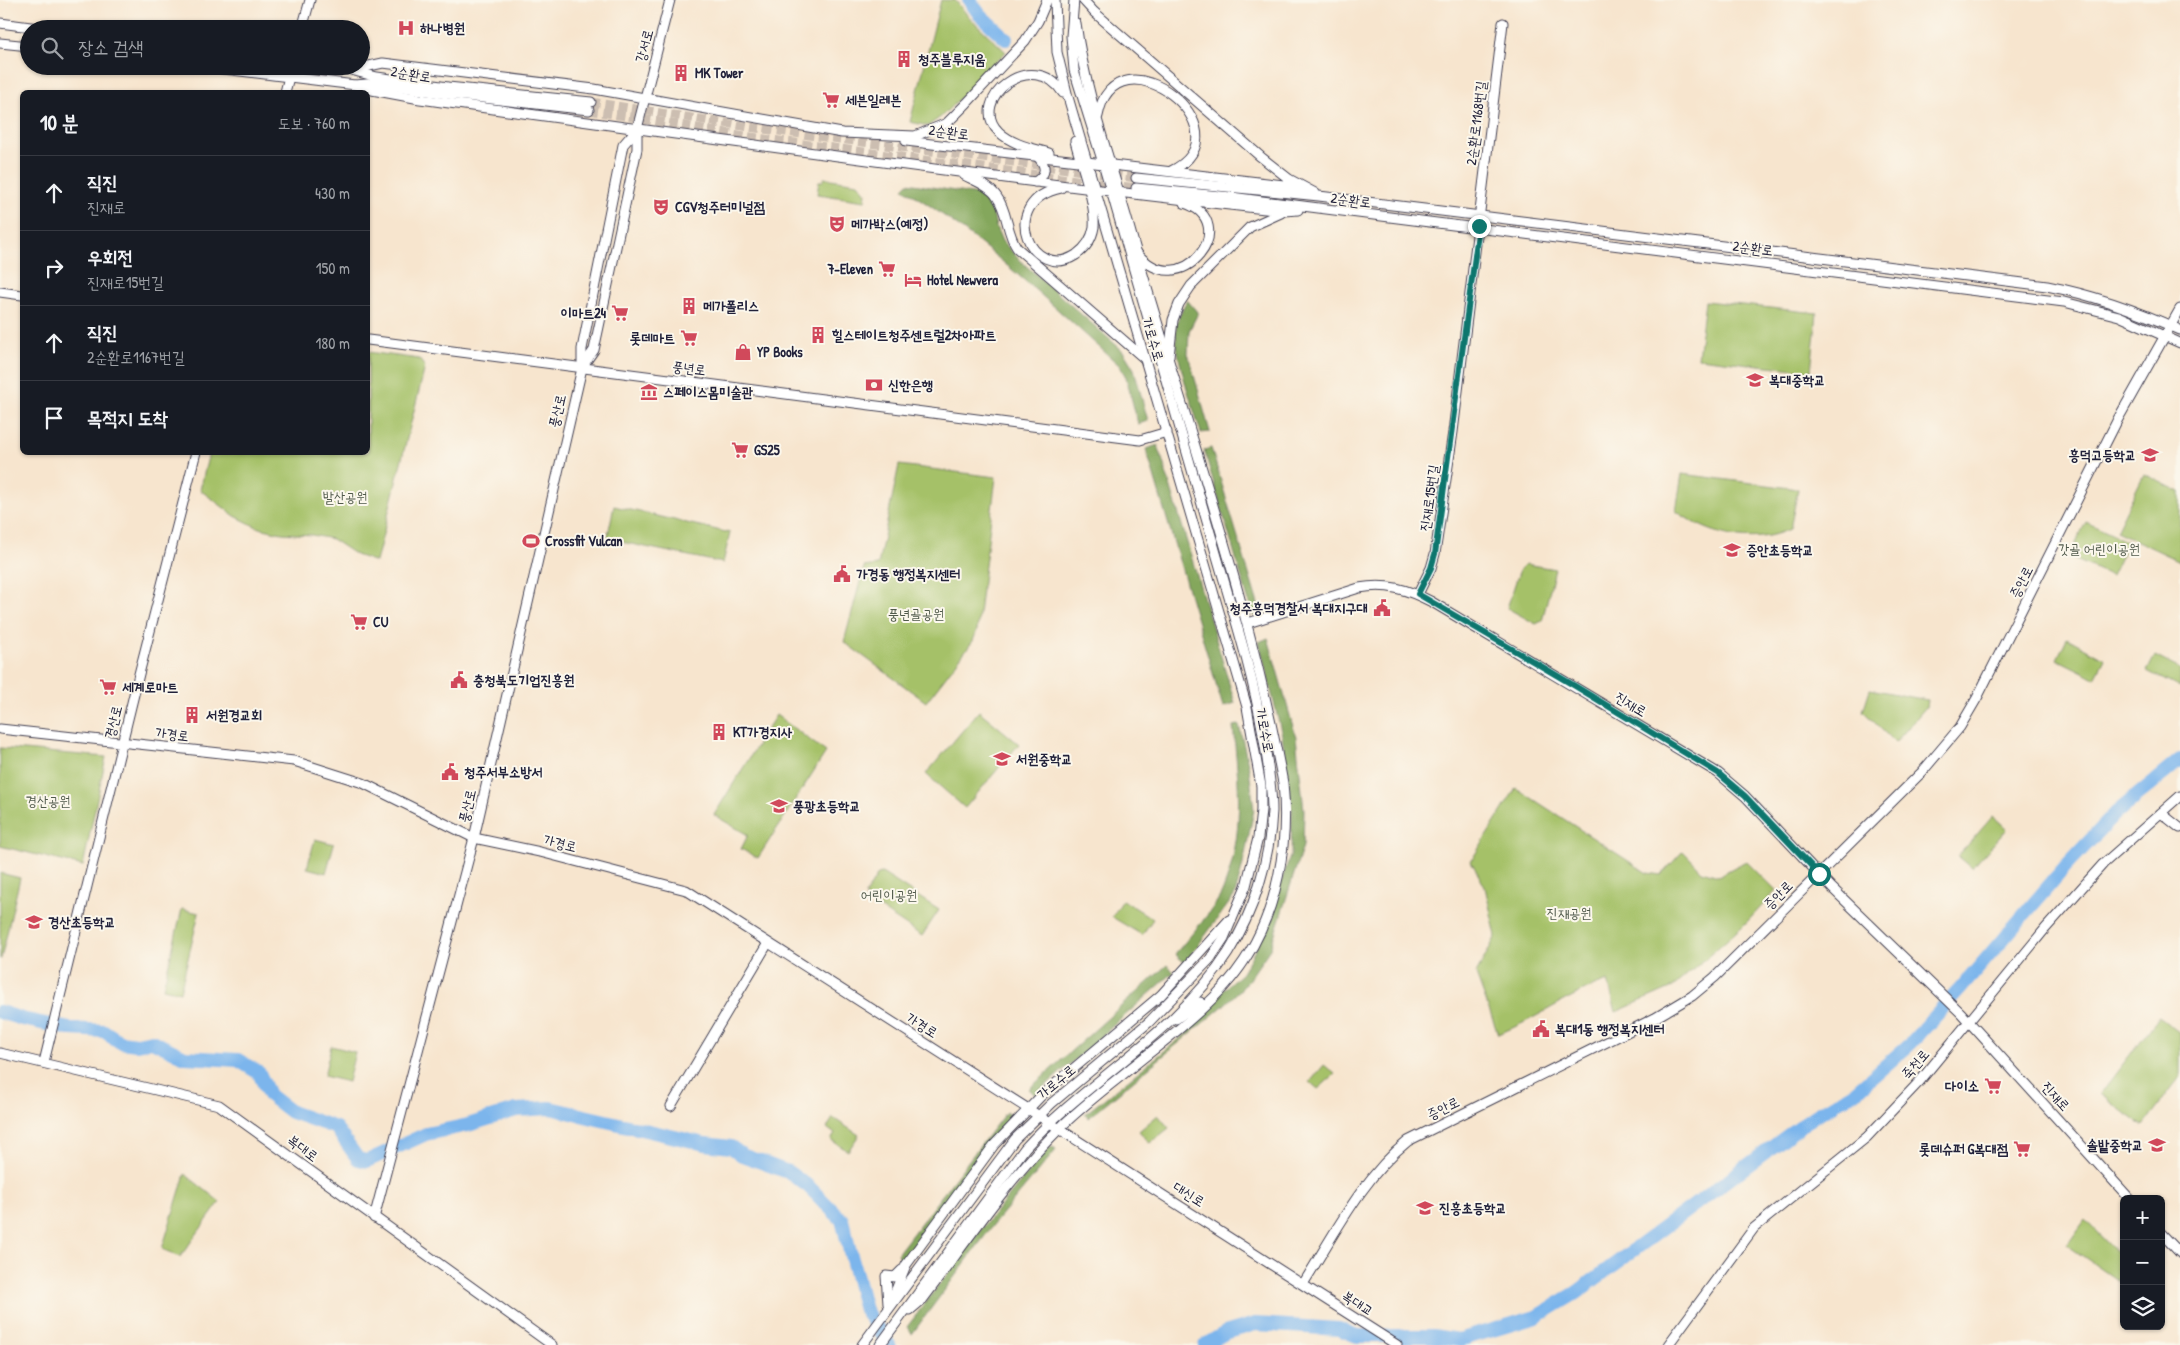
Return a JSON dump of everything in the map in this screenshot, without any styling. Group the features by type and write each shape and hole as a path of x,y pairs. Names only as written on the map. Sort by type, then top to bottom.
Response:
{"street":[{"path":"304,20 310,0"},
{"name":"강서로","path":"644,98 670,0"},
{"path":"370,66 383,63 594,89 842,133 915,136 947,123 1021,46 1038,21 1047,0"},
{"path":"1053,0 1050,41 1063,94 1079,160 1010,140 997,130 992,117 992,107 997,92 1004,83 1016,77 1031,74 1043,77 1056,86 1063,94"},
{"name":"가로수로","path":"864,1343 1015,1139 1038,1115 1149,1022 1210,959 1224,938 1238,909 1253,860 1261,810 1261,786 1254,742 1206,564 1106,230 1079,160 1057,52 1053,0"},
{"path":"1074,0 1078,36 1107,163"},
{"name":"가로수로","path":"1074,0 1071,36 1074,70 1135,250 1248,624 1256,663"},
{"path":"1083,0 1094,12 1274,167 1295,183 1320,196"},
{"path":"0,23 20,26"},
{"name":"2순환로1168번길","path":"1453,432 1463,336 1479,224 1503,23"},
{"path":"0,43 20,45"},
{"name":"2순환로","path":"272,75 355,85 377,82 447,94 590,106 448,88 370,75"},
{"path":"286,90 289,77"},
{"path":"1098,118 1104,96 1121,82 1147,81 1166,91 1190,113 1198,132 1197,141 1189,157 1179,167 1171,171"},
{"path":"355,85 420,99 1091,189 1092,236 1087,245 1078,254 1069,259 1056,260 1034,250 1028,241 1025,231 1028,210 1040,195 1068,186"},
{"name":"풍산로","path":"582,368 594,350 638,149 636,129 644,98"},
{"name":"풍산로","path":"374,1218 474,838 582,368 582,349 624,145 636,129"},
{"name":"2순환로","path":"842,133 1284,185 1320,196"},
{"path":"1035,182 1045,171 1044,164 1037,156"},
{"path":"960,172 996,195 1000,202 1008,233 1017,248 1145,360"},
{"name":"2순환로","path":"2180,330 2141,312 2103,299 2047,286 1479,224 1316,209 1136,183 1320,196 1479,224 2064,302 2119,316 2180,343"},
{"name":"2순환로","path":"1091,189 1284,212 1316,209"},
{"name":"가로수로","path":"880,1345 1025,1148 1049,1122 1156,1033 1196,993 1228,952 1245,921 1265,865 1272,810 1269,771 1255,685 1121,226 1116,193"},
{"path":"1135,250 1151,264 1174,270 1191,264 1205,249 1208,229 1204,215 1190,205 1165,198"},
{"path":"1092,209 1106,230"},
{"path":"1168,361 1173,320 1179,304 1191,286 1250,227 1284,212"},
{"path":"1106,230 1107,225 1113,221 1121,226"},
{"path":"0,292 20,295"},
{"name":"증안로","path":"1303,1284 1374,1173 1396,1150 1408,1141 1655,1018 1692,996 1714,977 1922,772 1960,727 1977,698 2118,419 2180,309"},
{"name":"풍년로","path":"370,340 1140,440 1167,432"},
{"name":"진재로15번길","path":"1418,594 1431,568 1435,554 1453,432"},
{"name":"경산로","path":"44,1062 122,741 195,455"},
{"name":"진재로","path":"1248,624 1315,600 1373,585 1401,587 1418,594 1575,686 1718,773 1745,796 1819,874 1961,1013 2126,1195"},
{"path":"1255,685 1256,663"},
{"path":"1256,663 1277,751"},
{"path":"1258,705 1277,751"},
{"name":"가경로","path":"0,730 122,741 294,761 363,783 474,838 540,852 686,890 1059,1128"},
{"name":"가로수로","path":"1223,987 1244,962 1256,940 1280,868 1286,809 1277,751"},
{"name":"죽천로","path":"1668,1345 1754,1228 1867,1138 1906,1096 2092,876 2180,796"},
{"path":"2161,813 2180,828"},
{"path":"888,1309 889,1291 886,1276 897,1276 994,1145 1028,1108 1144,1012 1192,963 1238,909"},
{"path":"671,1106 768,943"},
{"path":"1156,1033 1223,987"},
{"path":"897,1322 923,1299 1000,1197 1059,1128 1182,1025 1223,987"},
{"name":"복대로","path":"0,1053 219,1105 243,1120 374,1218 552,1345"},
{"name":"대신로","path":"1059,1128 1303,1284"},
{"path":"2165,1237 2180,1253"},
{"path":"888,1309 906,1265"},
{"name":"복대교","path":"1303,1284 1397,1345"}],"green space":[{"path":"941,0 955,0 969,17 1006,52 942,116 928,126 910,122"},
{"path":"824,178 858,183 866,193 865,201 817,194 819,181 823,181"},
{"path":"908,183 978,195 992,208 996,227 1002,241 1024,264 1123,351 1134,369 1148,421 1138,424 1126,377 1119,365 988,250 932,207 903,188"},
{"path":"1187,300 1198,313 1189,331 1188,354 1210,432 1201,433 1178,353 1176,329 1180,314"},
{"path":"1705,301 1817,313 1811,371 1698,358"},
{"name":"발산공원","path":"370,352 419,359 425,367 376,562 356,555 332,539 312,535 282,533 259,528 235,516 200,490 209,455 370,455"},
{"path":"1158,445 1235,703 1223,707 1146,449"},
{"path":"1211,448 1261,614 1253,616 1204,450"},
{"name":"풍년골공원","path":"899,465 996,477 977,630 973,641 926,702 844,642 864,567 878,565"},
{"path":"1682,474 1798,489 1790,529 1760,537 1745,538 1716,532 1702,526 1676,511"},
{"path":"2144,474 2180,492 2180,561 2116,531"},
{"path":"614,506 730,533 723,563 607,539"},
{"name":"갓골 어린이공원","path":"2086,522 2128,542 2112,576 2069,557"},
{"path":"1525,564 1555,569 1542,621 1536,624 1507,608 1520,569"},
{"path":"1268,638 1296,737 1304,810 1303,846 1270,949 1245,985 1222,1007 1088,1118 1085,1114 1186,1034 1218,995 1242,973 1259,943 1291,854 1292,810 1282,735 1259,642"},
{"path":"2067,638 2105,659 2095,678 2057,659"},
{"path":"2155,656 2180,669 2180,688 2147,671"},
{"path":"1870,689 1927,700 1926,707 1895,743 1863,711"},
{"path":"979,711 1019,744 965,808 926,774"},
{"path":"776,715 826,752 758,858 741,849 748,835 714,815"},
{"path":"1239,725 1249,768 1254,810 1243,864 1235,895 1185,963 1175,954 1208,914 1223,890 1235,849 1238,789 1233,726"},
{"name":"경산공원","path":"0,748 106,757 83,866 0,846"},
{"name":"진재공원","path":"1516,788 1647,873 1661,875 1683,851 1702,871 1718,876 1746,861 1776,891 1744,925 1673,987 1616,1012 1608,981 1593,986 1526,1022 1498,1034 1476,974 1496,936 1485,887 1471,861"},
{"path":"1993,816 2007,829 1972,868 1958,856"},
{"path":"315,839 334,844 326,873 307,868"},
{"path":"0,873 20,878 1,959 0,959"},
{"name":"어린이공원","path":"882,873 939,910 922,936 866,899 865,895 878,874"},
{"path":"1123,900 1153,919 1142,935 1112,917"},
{"path":"182,909 199,913 180,992 163,988"},
{"path":"1167,965 1174,972 1035,1095 1029,1089"},
{"path":"2159,1017 2180,1033 2180,1077 2143,1126 2100,1094"},
{"path":"331,1046 355,1052 348,1082 324,1076"},
{"path":"1324,1065 1335,1074 1318,1089 1310,1082"},
{"path":"1006,1112 1012,1117 986,1147 902,1262 897,1254"},
{"path":"1158,1115 1169,1128 1150,1143 1139,1131"},
{"path":"833,1118 859,1135 848,1151 831,1140 835,1134 827,1128"},
{"path":"1054,1147 1056,1150 993,1225 912,1334 907,1327 983,1227 1049,1148"},
{"path":"185,1174 220,1202 180,1257 162,1249"},
{"path":"2085,1220 2120,1256 2120,1282 2067,1245"}],"waterway":[{"path":"969,0 980,15 1006,39"},
{"path":"1205,1345 1225,1333 1255,1324 1339,1329 1357,1336 1433,1336 1459,1340 1536,1317 1576,1293 1814,1116 1855,1092 1910,1044 1962,987 2065,867 2116,813 2180,760"},
{"path":"0,1012 22,1019 70,1029 104,1031 120,1042 137,1044 152,1041 185,1057 238,1060 259,1073 269,1095 291,1112 336,1128 358,1159 367,1161 426,1134 468,1125 516,1110 550,1108 705,1144 731,1147 742,1155 788,1172 808,1186 842,1220 865,1310 889,1345"}],"tunnel":[{"path":"591,102 756,128 1136,178"},
{"path":"589,110 757,138 1136,188"}],"place":[{"name":"하나병원","path":"406,28"},
{"name":"청주블루지움","path":"904,59"},
{"name":"MK Tower","path":"681,73"},
{"name":"세븐일레븐","path":"831,100"},
{"name":"CGV청주터미널점","path":"661,207"},
{"name":"메가박스(예정)","path":"837,224"},
{"name":"7-Eleven","path":"887,269"},
{"name":"Hotel Newvera","path":"913,280"},
{"name":"메가폴리스","path":"689,306"},
{"name":"이마트24","path":"620,313"},
{"name":"힐스테이트청주센트럴2차아파트","path":"818,335"},
{"name":"롯데마트","path":"689,338"},
{"name":"YP Books","path":"743,352"},
{"name":"복대중학교","path":"1755,380"},
{"name":"신한은행","path":"874,385"},
{"name":"스페이스몸미술관","path":"649,392"},
{"name":"GS25","path":"740,450"},
{"name":"흥덕고등학교","path":"2150,455"},
{"name":"Crossfit Vulcan","path":"531,541"},
{"name":"증안초등학교","path":"1732,550"},
{"name":"가경동 행정복지센터","path":"842,574"},
{"name":"청주흥덕경찰서 복대지구대","path":"1382,608"},
{"name":"CU","path":"359,622"},
{"name":"충청북도기업진흥원","path":"459,680"},
{"name":"세계로마트","path":"108,687"},
{"name":"서원경교회","path":"192,715"},
{"name":"KT가경지사","path":"719,732"},
{"name":"서원중학교","path":"1002,759"},
{"name":"청주서부소방서","path":"450,772"},
{"name":"풍광초등학교","path":"779,806"},
{"name":"경산초등학교","path":"34,922"},
{"name":"복대1동 행정복지센터","path":"1541,1029"},
{"name":"다이소","path":"1993,1086"},
{"name":"솔밭중학교","path":"2157,1145"},
{"name":"롯데슈퍼 G복대점","path":"2022,1149"},
{"name":"진흥초등학교","path":"1425,1208"}],"route":[{"path":"1479,226 1463,336 1453,432 1435,554 1431,568 1418,594 1718,773 1745,796 1819,874"}]}
